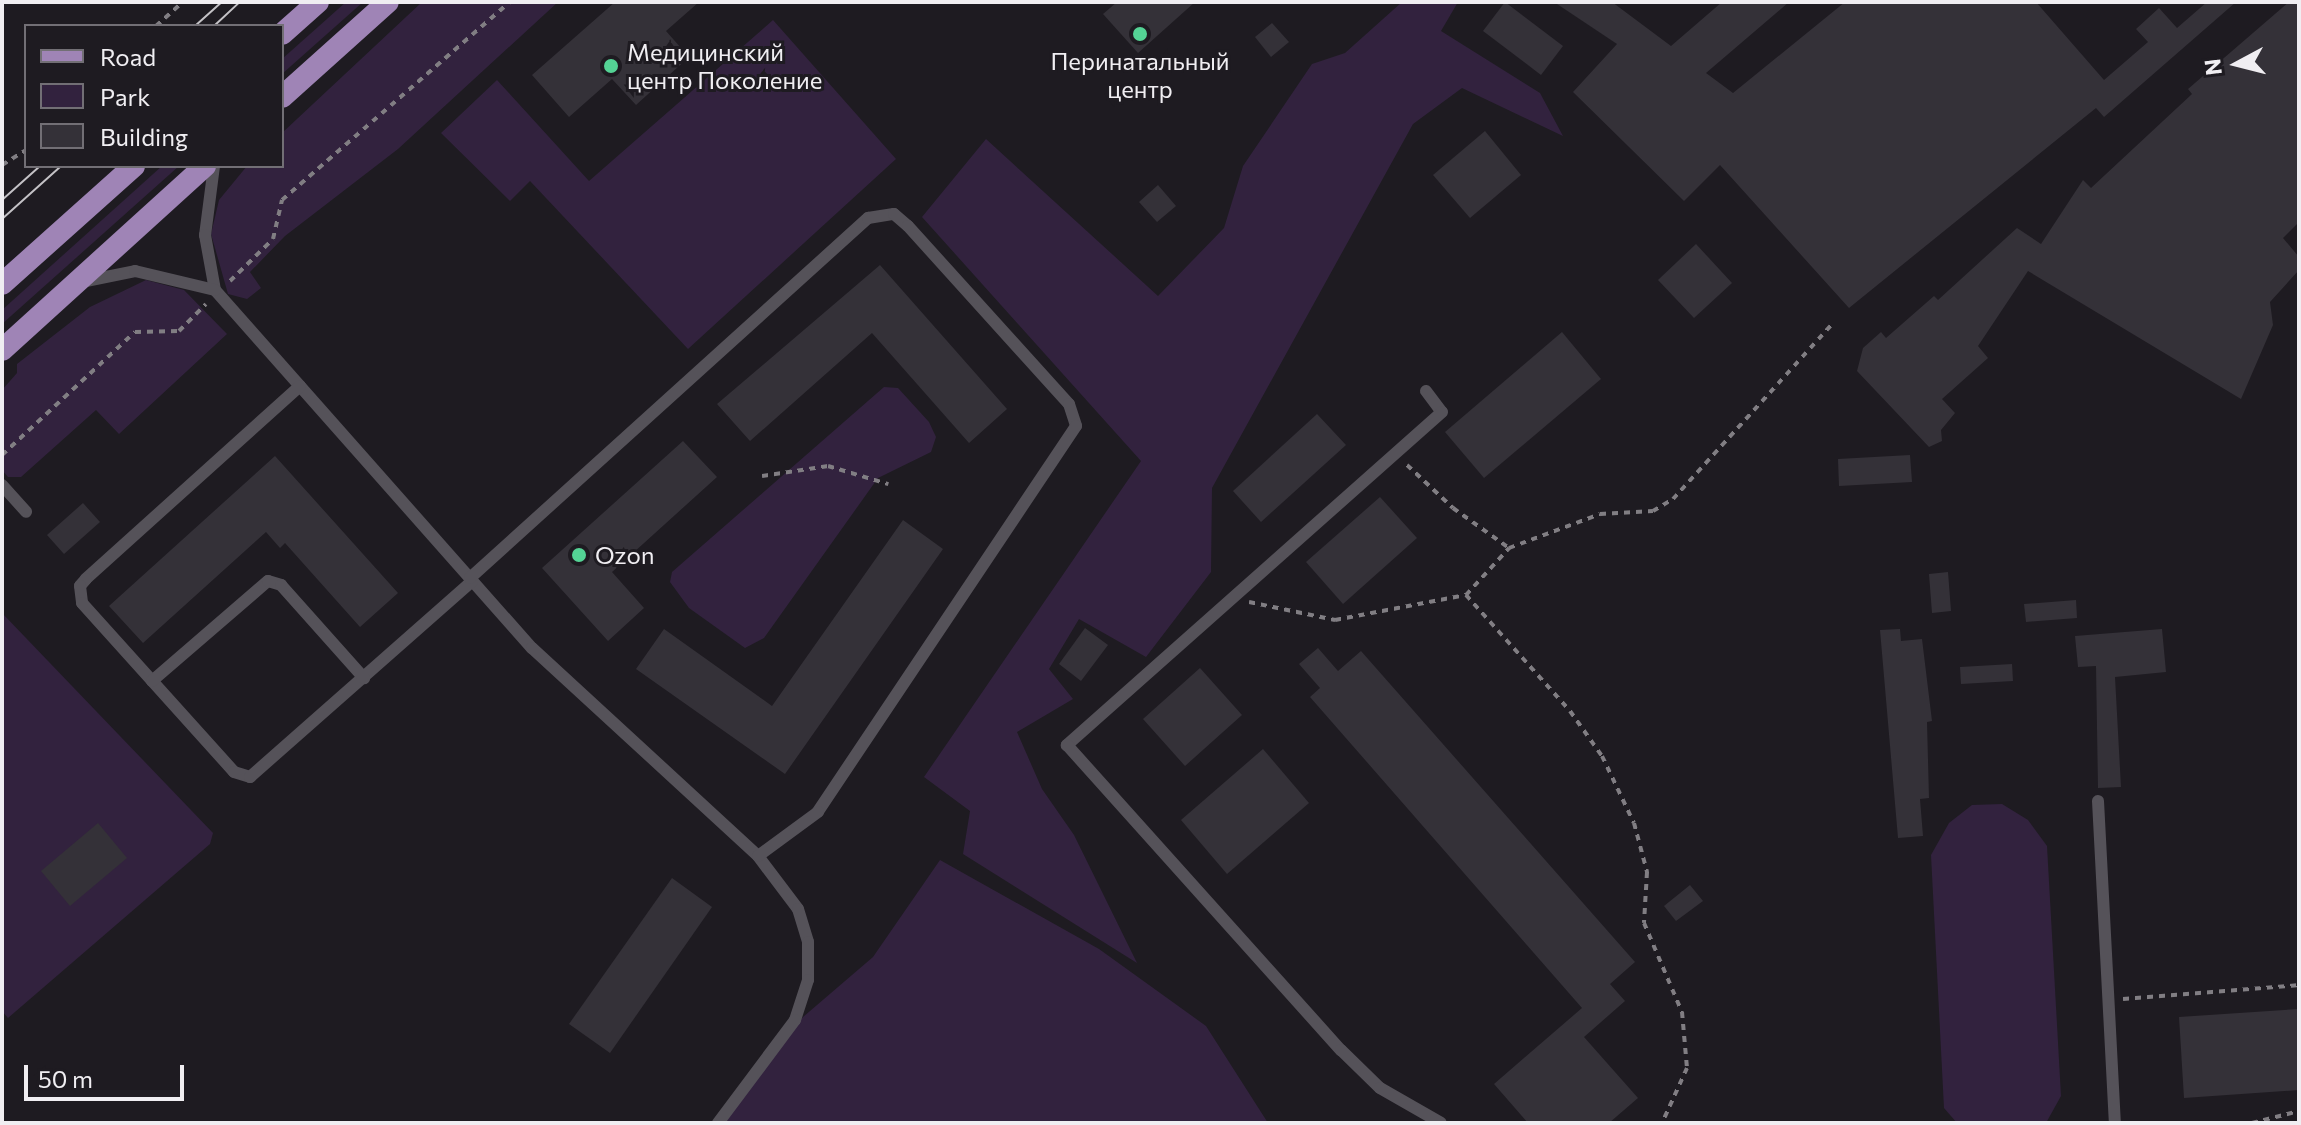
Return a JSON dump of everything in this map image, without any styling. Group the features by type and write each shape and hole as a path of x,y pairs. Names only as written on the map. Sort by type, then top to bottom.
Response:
{"main road":[{"path":"284,32 318,2"},
{"path":"284,95 388,2"},
{"path":"2,284 132,168"},
{"path":"2,350 203,168"}],"lane":[{"path":"214,168 205,235 216,292 569,685 758,856 798,909 808,942 808,980 795,1020 718,1123"},
{"path":"300,386 80,586 82,603 234,772 250,777 364,678 868,218 894,214 908,226 1069,404 1076,426 818,812 758,856"},
{"path":"76,284 135,271 216,292"},
{"path":"1426,391 1442,412 1067,745 1341,1050 1380,1088 1441,1123"},
{"path":"2,485 26,512"},
{"path":"152,681 268,581 281,585 364,678"},
{"path":"2098,801 2115,1123"}],"path":[{"path":"158,24 183,2"},
{"path":"2,455 135,332 179,331 273,239 282,200 510,2"},
{"path":"2,165 24,151"},
{"path":"1233,598 1296,616 1335,620 1466,595 1509,548 1600,514 1653,511 1673,499 1832,324"},
{"path":"1395,453 1453,508 1509,548"},
{"path":"762,476 828,466 888,484"},
{"path":"1466,595 1570,711 1602,756 1634,823 1647,872 1644,923 1682,1012 1687,1068 1662,1123"},
{"path":"2109,1000 2299,985"},
{"path":"2252,1123 2299,1111"}],"green space":[{"path":"346,2 363,2 284,72 284,57"},
{"path":"422,2 558,2 398,149 285,236 250,272 261,288 247,299 228,294 211,234 219,200 245,168 284,168 284,131"},
{"path":"1402,2 1458,2 1441,31 1540,93 1563,136 1462,88 1413,124 1212,488 1211,572 1146,657 1079,619 1049,669 1073,699 1017,732 1042,789 1074,835 1137,963 963,854 970,811 924,777 1141,461 922,217 986,139 1158,296 1224,228 1243,166 1312,64 1345,53"},
{"path":"773,20 896,159 688,349 530,181 510,201 441,133 497,80 589,181"},
{"path":"160,168 177,168 2,324 2,310"},
{"path":"146,280 184,290 227,334 119,434 96,410 21,477 8,477 2,470 2,390 17,373 17,364 90,307"},
{"path":"884,387 898,388 929,422 936,437 931,452 878,478 764,638 745,648 689,608 670,582 672,572"},
{"path":"2,613 213,833 210,844 8,1018 2,1011"},
{"path":"2002,804 2028,820 2047,846 2061,1096 2046,1123 1957,1123 1944,1108 1931,855 1949,823 1972,805"},
{"path":"940,860 1099,949 1206,1026 1268,1123 715,1123 803,1017 873,957"}],"building":[{"name":"Медицинский центр Поколение","path":"615,2 699,2 666,31 689,57 636,105 612,79 569,117 532,75"},
{"name":"Перинатальный центр","path":"1117,2 1195,2 1138,53 1103,14"},
{"path":"1505,2 1563,46 1541,75 1483,31"},
{"path":"1554,2 1612,2 1671,46 1722,2 1789,2 1706,73 1733,93 1845,2 2036,2 2104,80 2148,42 2136,29 2159,8 2177,28 2207,2 2236,2 2104,117 2096,108 1849,308 1720,165 1684,201 1573,92 1617,44"},
{"path":"2289,2 2299,2 2299,222 2283,238 2299,257 2299,270 2270,302 2273,325 2241,399 2028,271 1978,346 1988,358 1942,399 1955,413 1941,430 1942,441 1929,447 1857,371 1863,348 1881,332 1886,338 1934,296 1938,300 2017,228 2041,244 2083,180 2091,188 2192,94 2188,89"},
{"path":"1272,23 1289,42 1271,57 1255,37"},
{"path":"1485,131 1521,175 1470,218 1433,175"},
{"path":"1158,185 1176,206 1157,222 1139,202"},
{"path":"1696,244 1732,283 1694,318 1658,280"},
{"path":"880,265 1007,409 969,443 872,333 750,441 717,404"},
{"path":"1562,332 1601,379 1484,478 1445,432"},
{"path":"1317,414 1346,445 1261,522 1233,491"},
{"path":"683,441 717,477 612,572 644,608 608,641 542,568"},
{"path":"1910,455 1912,482 1839,486 1838,459"},
{"path":"275,456 398,593 360,627 285,543 280,548 266,532 143,643 109,606"},
{"path":"1380,497 1417,538 1343,604 1306,562"},
{"path":"83,503 100,522 64,554 47,535"},
{"path":"903,520 943,549 785,774 636,669 664,629 772,706"},
{"path":"1948,572 1951,611 1932,613 1929,574"},
{"path":"2076,600 2077,618 2026,622 2024,604"},
{"path":"1085,628 1108,645 1081,681 1059,664"},
{"path":"1900,629 1901,641 1922,639 1932,721 1927,722 1929,798 1920,799 1923,836 1898,838 1880,630"},
{"path":"2162,629 2166,672 2115,677 2121,787 2098,788 2096,666 2078,667 2075,636"},
{"path":"1318,648 1338,671 1361,651 1635,962 1610,984 1625,1001 1584,1037 1638,1098 1609,1123 1528,1123 1494,1084 1582,1008 1310,697 1320,688 1299,664"},
{"path":"2012,664 2013,681 1961,684 1960,667"},
{"path":"1200,668 1242,715 1185,766 1143,719"},
{"path":"1263,749 1309,803 1227,874 1181,820"},
{"path":"98,823 127,858 70,906 41,871"},
{"path":"672,878 712,907 610,1053 569,1024"},
{"path":"1690,885 1703,901 1676,921 1664,906"},
{"path":"2299,1009 2299,1090 2184,1098 2179,1017"}],"tram line":[{"path":"197,24 222,2"},
{"path":"216,24 240,2"},
{"path":"2,200 38,168"},
{"path":"2,219 59,168"}],"place":[{"name":"Перинатальный центр","path":"1140,34"},
{"name":"Медицинский центр Поколение","path":"611,66"},
{"name":"Ozon","path":"579,555"}]}
